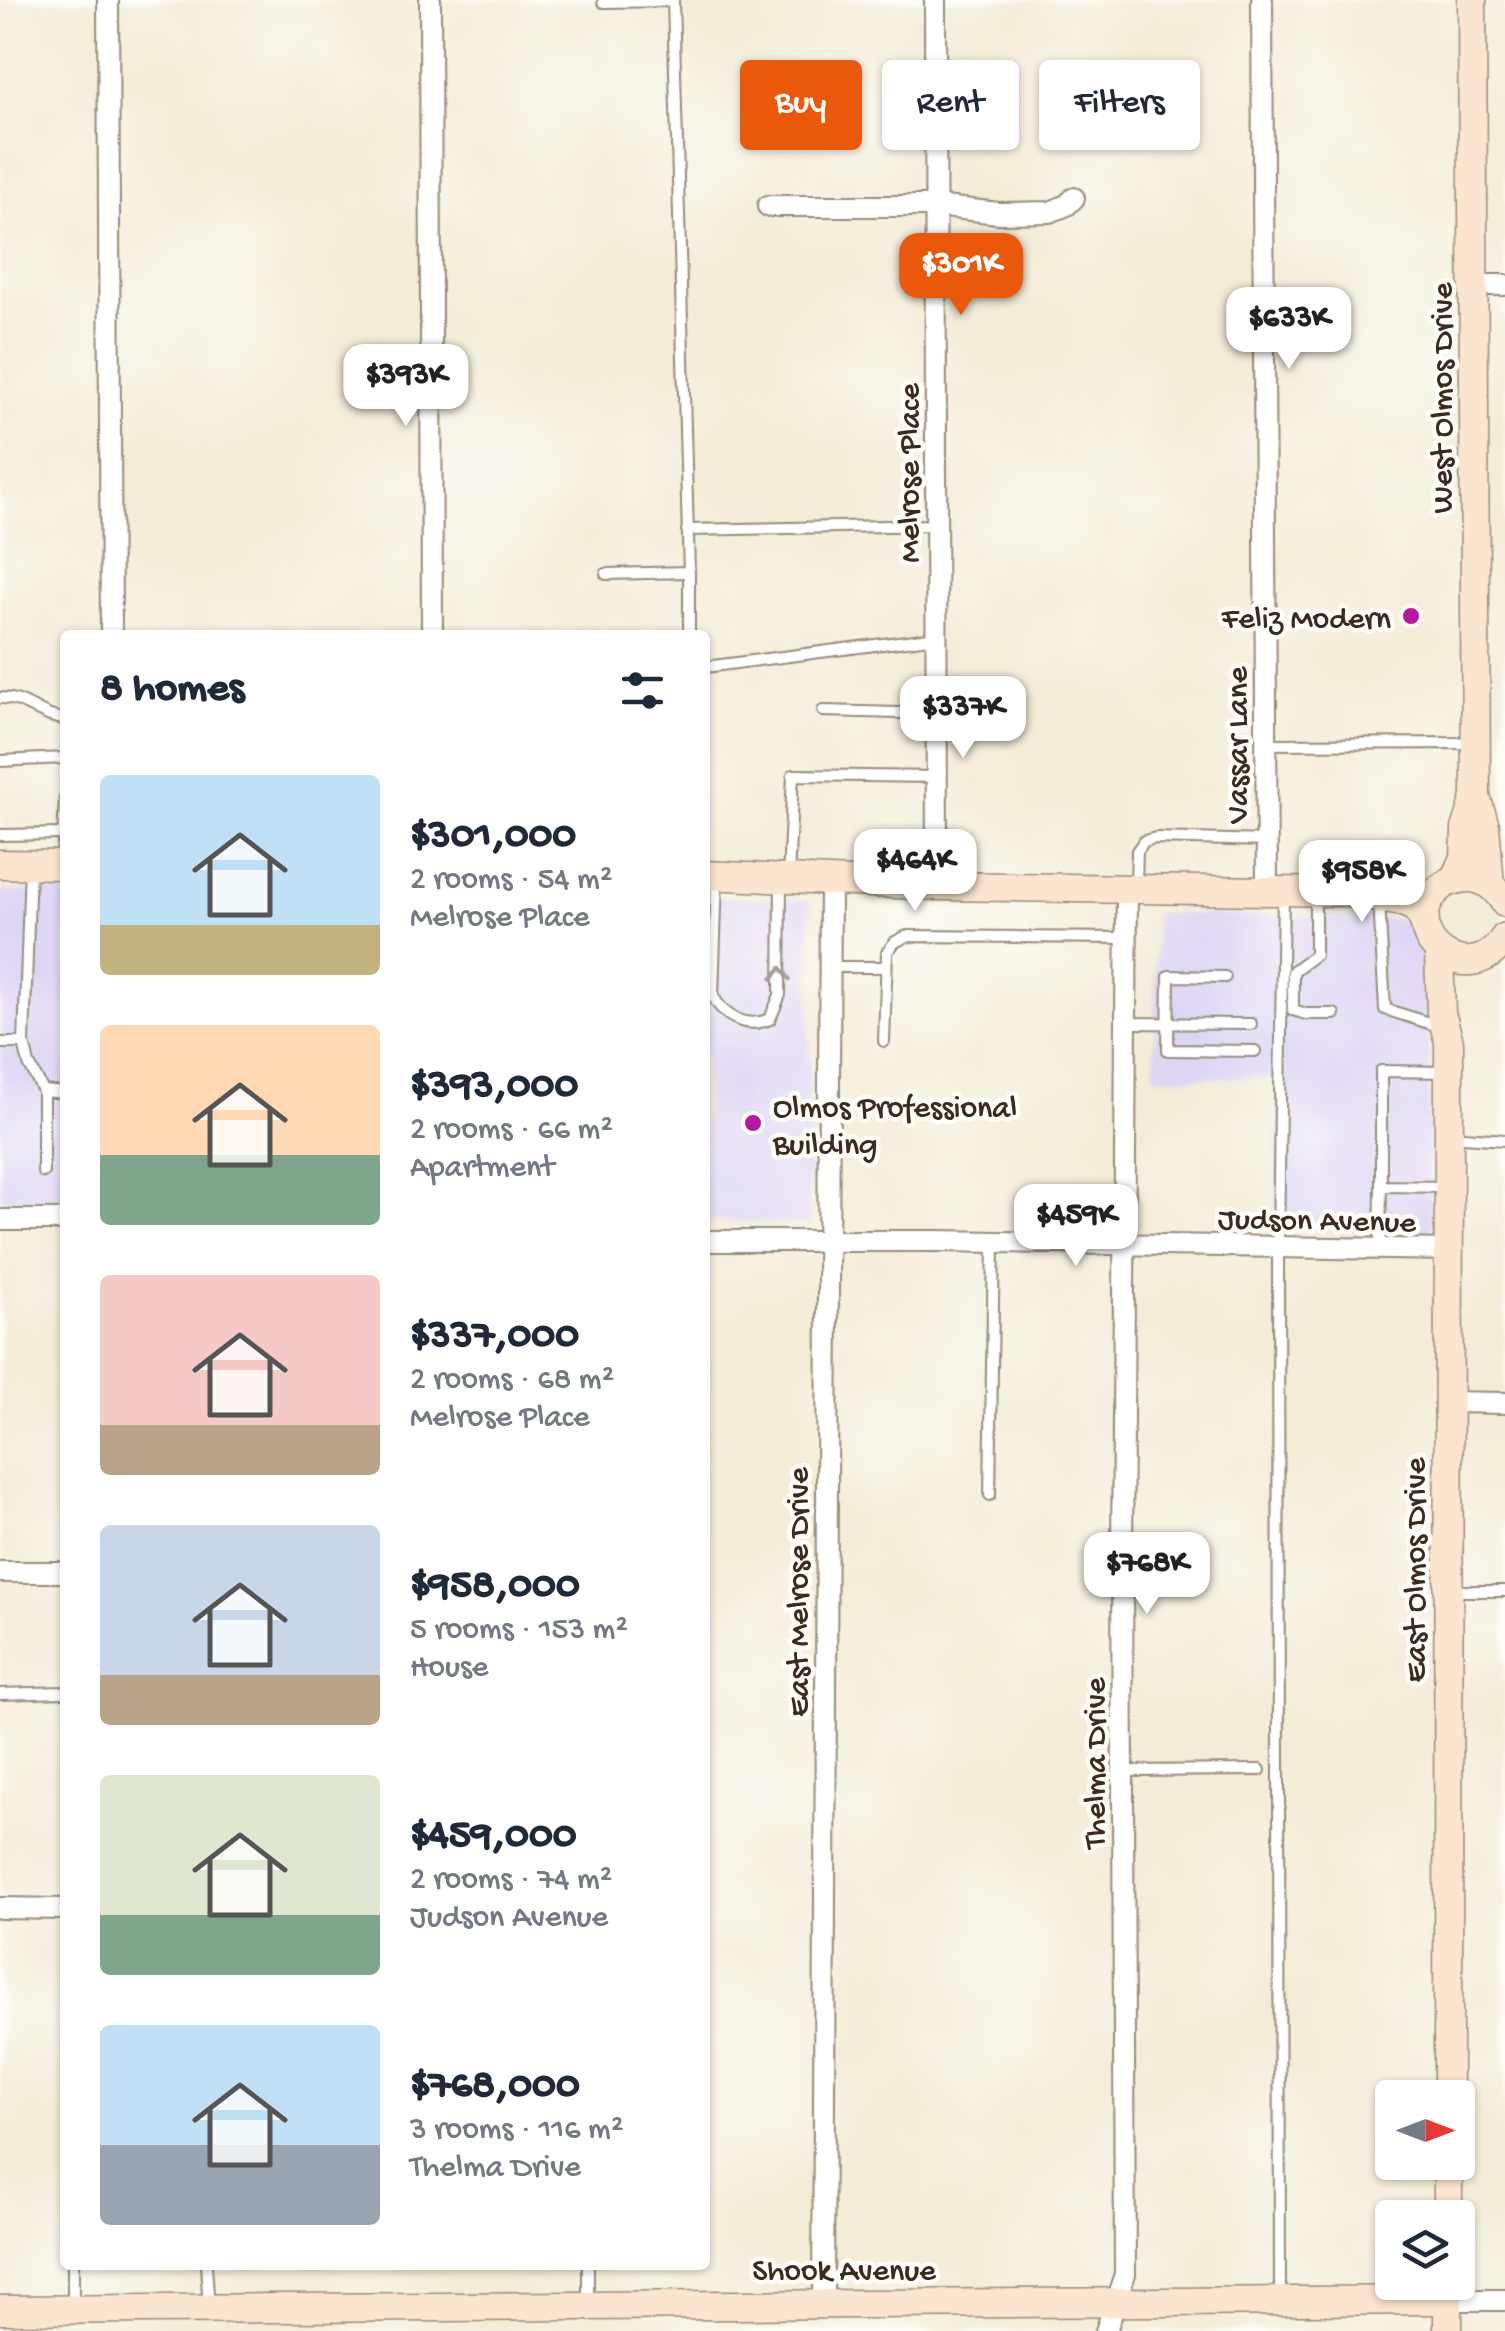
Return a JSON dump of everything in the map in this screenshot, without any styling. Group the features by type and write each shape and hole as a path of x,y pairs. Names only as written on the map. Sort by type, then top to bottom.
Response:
{"street":[{"path":"108,0 110,630"},
{"path":"430,0 432,630"},
{"name":"Melrose Place","path":"935,0 937,886"},
{"name":"Vassar Lane","path":"1262,0 1266,840 1275,891"},
{"name":"West Olmos Drive","path":"1425,922 1430,900 1450,882 1465,858 1466,829 1476,796 1472,0"},
{"path":"768,206 935,206 1000,213 1050,212 1074,198"},
{"path":"1474,285 1505,286"},
{"name":"West Olmos Drive","path":"1476,796 1499,892"},
{"path":"0,864 60,865"},
{"path":"711,875 1131,891 1328,891 1476,879 1499,892"},
{"name":"East Melrose Drive","path":"823,2303 830,882"},
{"name":"Thelma Drive","path":"1106,2331 1125,2274 1124,1245 1127,938 1131,891"},
{"path":"1328,891 1415,907 1438,951 1458,961 1490,962"},
{"name":"East Olmos Drive","path":"1447,1036 1459,1009 1460,982 1490,962 1505,937"},
{"name":"East Olmos Drive","path":"1438,951 1449,1072 1448,2080"},
{"path":"0,1220 60,1220"},
{"name":"Judson Avenue","path":"710,1241 1449,1250"},
{"path":"1448,1402 1505,1403"},
{"path":"0,1572 60,1572"},
{"path":"0,1908 60,1908"},
{"name":"Shook Avenue","path":"0,2310 1280,2301 1375,2295"},
{"path":"1475,2295 1505,2300"},
{"path":"1448,2300 1448,2331"}],"lane":[{"path":"603,2 672,1 689,630"},
{"path":"688,530 938,525"},
{"path":"606,574 688,572"},
{"path":"710,666 938,637"},
{"path":"0,698 32,705 48,718 60,718"},
{"path":"823,711 939,714"},
{"path":"1265,744 1476,743"},
{"path":"0,761 60,758"},
{"path":"711,875 714,996 719,1008 734,1019 749,1024 770,1019 780,995 793,775 938,776"},
{"path":"0,834 60,834"},
{"path":"1131,891 1137,851 1144,840 1266,840"},
{"path":"30,864 24,1042 28,1064 43,1091 44,1172"},
{"path":"1275,891 1288,1003 1293,1010 1306,1014 1334,1014"},
{"path":"1280,2301 1278,1247 1288,1003 1293,971 1315,955 1328,891"},
{"path":"1379,900 1385,1009 1447,1036"},
{"path":"884,1041 888,952 895,942 907,936 1127,938"},
{"path":"829,967 885,967"},
{"path":"1225,977 1168,976 1168,1050 1254,1052"},
{"path":"1126,1024 1251,1024"},
{"path":"0,1043 24,1042"},
{"path":"1380,1249 1381,1072 1449,1072"},
{"path":"43,1091 60,1093"},
{"path":"1449,1136 1505,1140"},
{"path":"1381,1186 1449,1187"},
{"path":"990,1494 994,1242"},
{"path":"1448,1591 1505,1591"},
{"path":"0,1694 60,1692"},
{"path":"1123,1771 1260,1770"},
{"path":"72,2309 73,2270"},
{"path":"206,2270 209,2308"},
{"path":"588,2270 588,2305"}],"shaded area":[{"path":"60,890 60,1201 0,1200 0,891"},
{"path":"710,897 810,901 809,1224 710,1221"},
{"path":"1155,913 1404,919 1424,958 1428,1001 1431,1232 1276,1230 1277,1078 1154,1077"}],"place":[{"name":"Feliz Modern","path":"1411,616"},
{"name":"Olmos Professional Building","path":"753,1123"}]}
